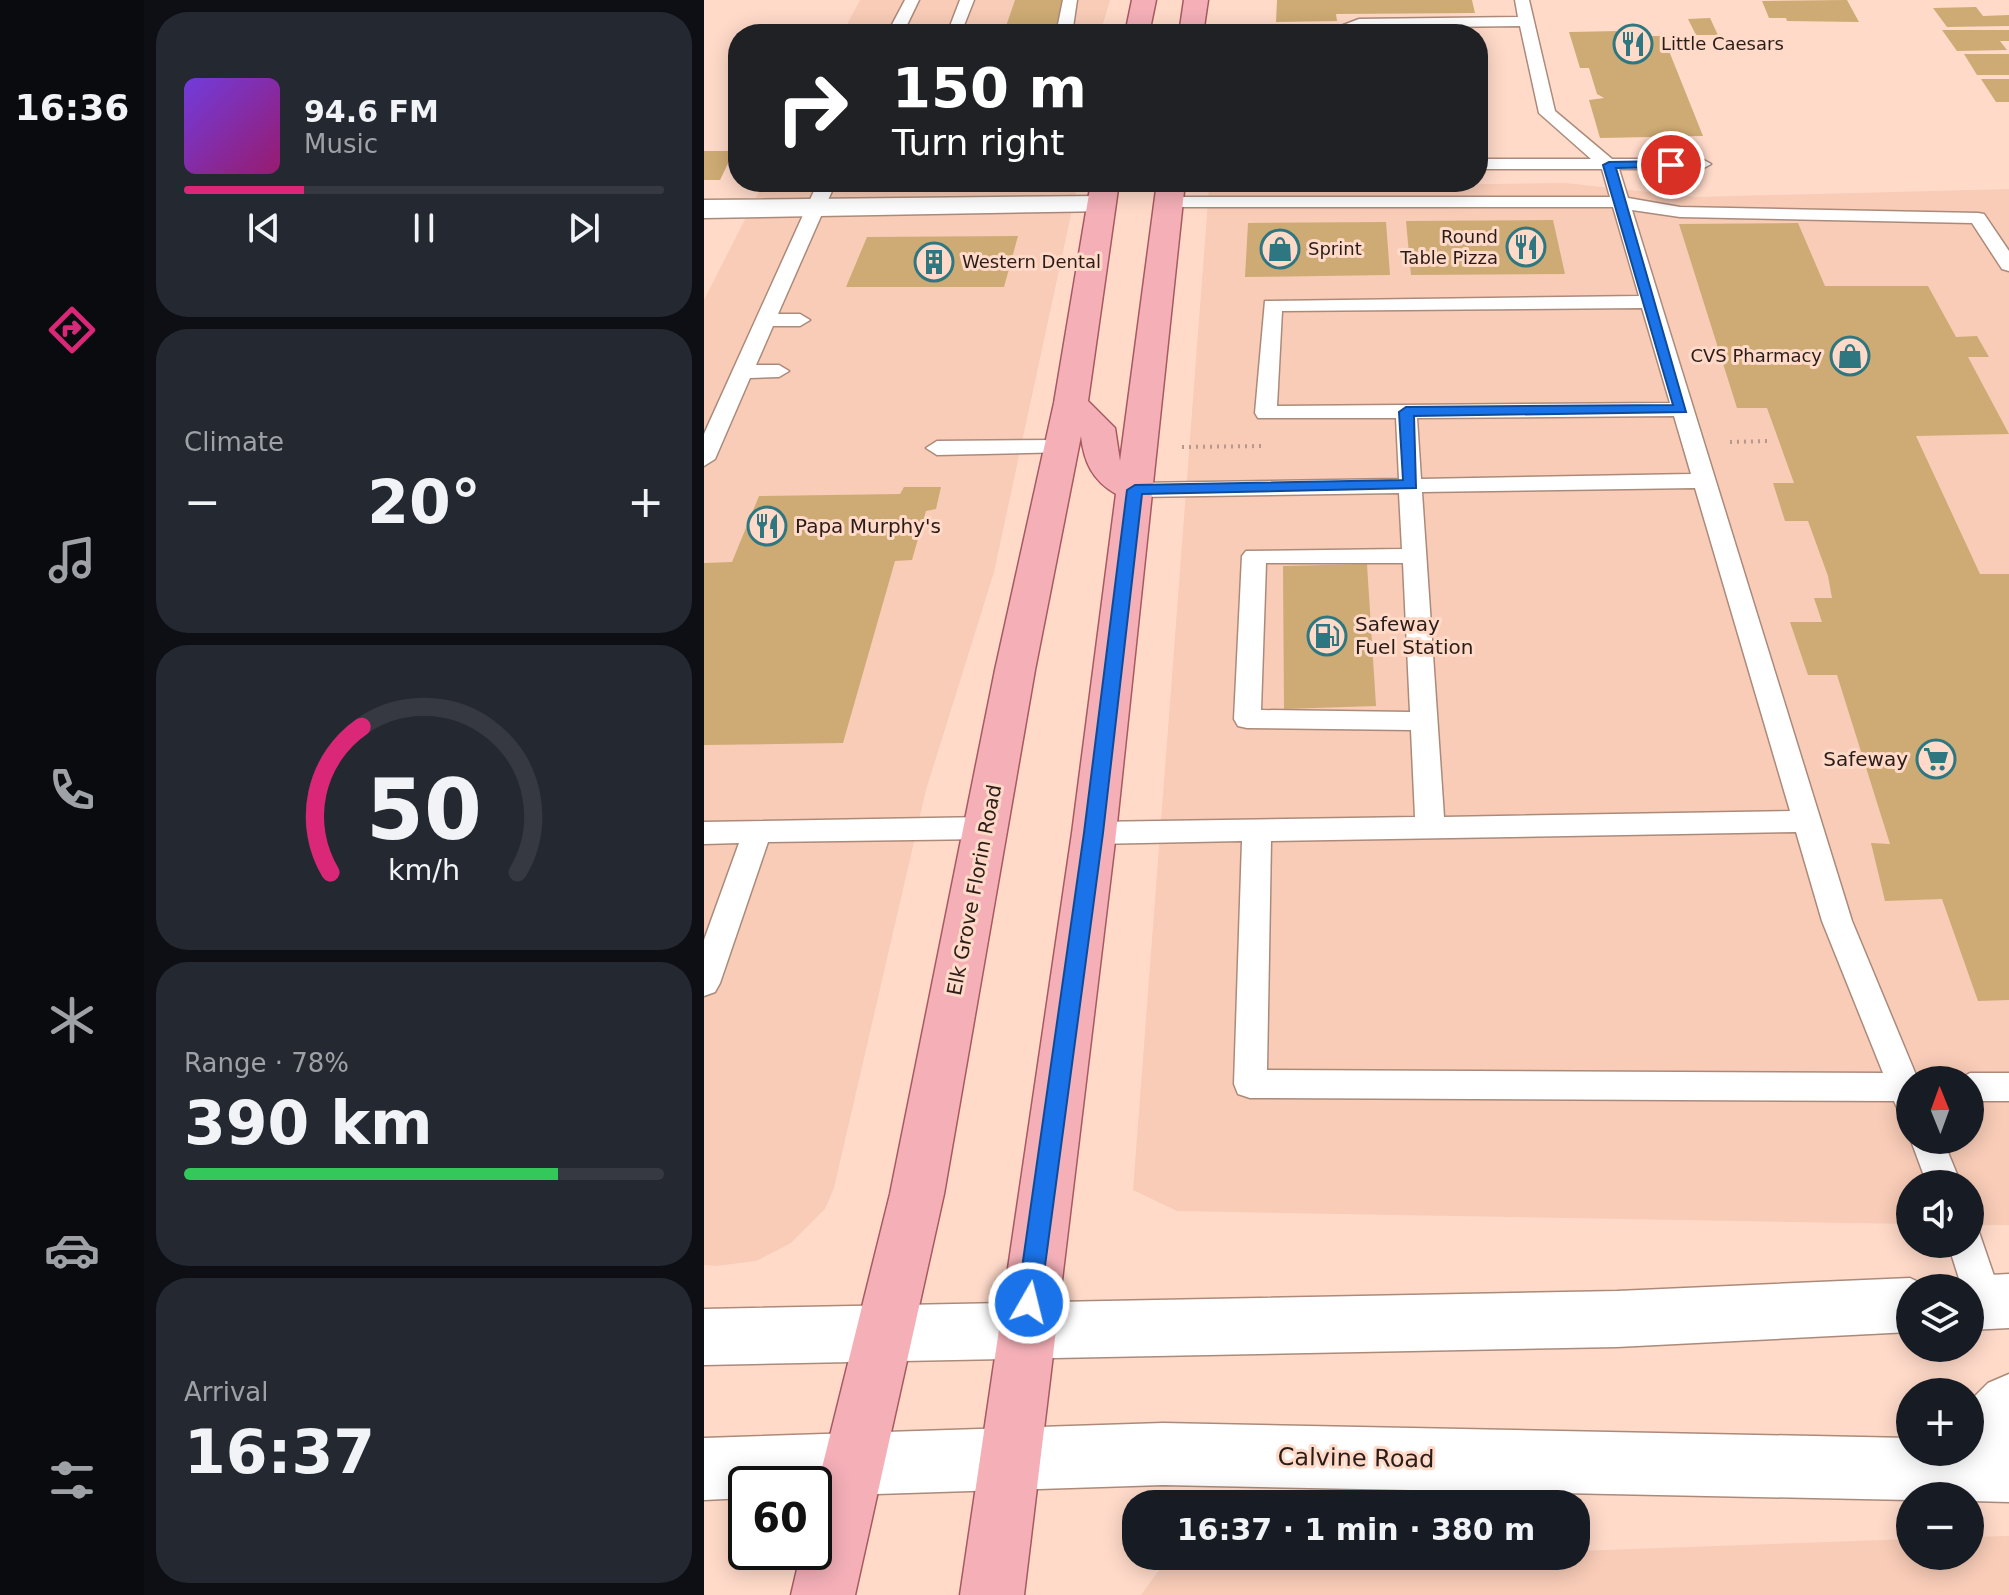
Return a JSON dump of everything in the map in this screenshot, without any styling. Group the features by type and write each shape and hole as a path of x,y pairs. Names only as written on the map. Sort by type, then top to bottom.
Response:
{"main road":[{"path":"1139,24 1144,0"},
{"path":"1192,24 1196,0"},
{"path":"992,1595 1025,1329 1094,833 1170,192"},
{"path":"704,209 821,195 1103,194"},
{"name":"Elk Grove Florin Road","path":"823,1595 851,1464 917,1194 1071,403 1103,194"},
{"path":"1071,403 1098,428 1101,462 1111,477 1135,490"},
{"path":"704,1337 1617,1319 1896,1306"},
{"path":"1984,1430 2009,1404"},
{"name":"Calvine Road","path":"704,1469 1163,1454 1896,1456"},
{"name":"Calvine Road","path":"1984,1464 2009,1471"}],"lane":[{"path":"900,24 912,0"},
{"path":"958,24 967,0"},
{"path":"1066,24 1070,0"},
{"path":"1359,24 1525,10 1547,113 1609,165 1837,921 1898,1066"},
{"path":"1488,164 1702,164"},
{"path":"1170,192 1618,202 1680,212 1978,218 2009,265"},
{"path":"704,459 821,195"},
{"path":"1649,302 1272,305 1266,413 1681,409"},
{"path":"767,320 800,320"},
{"path":"744,372 779,371"},
{"path":"1406,412 1430,826"},
{"path":"937,448 1061,447"},
{"path":"1135,490 1703,481"},
{"path":"1415,556 1254,556 1247,719 1424,721"},
{"path":"1094,833 1806,821"},
{"path":"704,833 986,828"},
{"path":"1257,828 1250,1084 1896,1091"},
{"path":"704,983 757,832"},
{"path":"1984,1087 2009,1087"},
{"path":"1971,1258 1988,1302"}],"shaded area":[{"path":"860,0 1110,0 1103,24 847,24"},
{"path":"1565,183 1695,197 2009,189 2009,1225 1984,1225 1984,1170 1896,1170 1896,1224 1177,1211 1133,1190 1209,192 1488,192 1488,184"},
{"path":"759,192 1076,192 994,572 926,790 834,1188 825,1209 791,1243 756,1261 716,1266 704,1265 704,300"},
{"path":"2009,1536 2009,1595 1141,1595 1159,1570 1590,1570 1590,1550 1896,1540 1896,1570 1984,1570 1984,1537"}],"building":[{"path":"1015,0 1064,0 1058,24 1007,24"},
{"path":"1277,0 1472,0 1475,13 1336,14 1337,21 1276,22"},
{"path":"1847,0 1859,22 1769,18 1762,1"},
{"path":"1976,7 1983,16 2009,15 2009,26 1947,27 1933,8"},
{"path":"1710,18 1718,35 1696,35 1688,19"},
{"path":"1942,30 2009,30 2009,41 2000,41 2007,50 1957,51"},
{"path":"1619,31 1621,36 1663,36 1703,136 1600,138 1589,100 1604,98 1597,94 1589,68 1580,68 1569,32"},
{"path":"1964,54 2009,54 2009,75 1977,75"},
{"path":"1981,79 2009,79 2009,102 1996,102"},
{"path":"704,151 728,151 728,163 720,180 704,180"},
{"path":"1553,220 1565,274 1411,275 1406,221"},
{"path":"1386,222 1390,275 1245,277 1248,223"},
{"path":"1798,223 1825,286 1928,286 1956,337 1977,336 1989,357 1968,357 2009,434 1916,436 1980,574 2009,574 2009,1000 1978,1001 1942,899 1885,901 1871,843 1890,844 1837,675 1808,675 1790,622 1822,622 1814,598 1832,598 1828,576 1808,521 1785,521 1773,483 1794,483 1767,408 1737,408 1679,224"},
{"name":"Western Dental","path":"1018,236 1004,287 846,287 867,237"},
{"path":"904,487 941,487 936,509 926,511 912,560 895,561 843,743 704,745 704,563 732,562 759,496 900,494"},
{"name":"Safeway Fuel Station","path":"1367,564 1376,706 1284,709 1283,566"}],"place":[{"name":"Little Caesars","path":"1633,44"},
{"name":"Round Table Pizza","path":"1526,247"},
{"name":"Sprint","path":"1280,249"},
{"name":"Western Dental","path":"934,262"},
{"name":"CVS Pharmacy","path":"1850,356"},
{"name":"Papa Murphy's","path":"767,526"},
{"name":"Safeway Fuel Station","path":"1327,636"},
{"name":"Safeway","path":"1936,759"}],"route":[{"path":"1029,1303 1094,833 1135,490 1410,485 1406,412 1681,409 1609,165 1671,165"}]}
